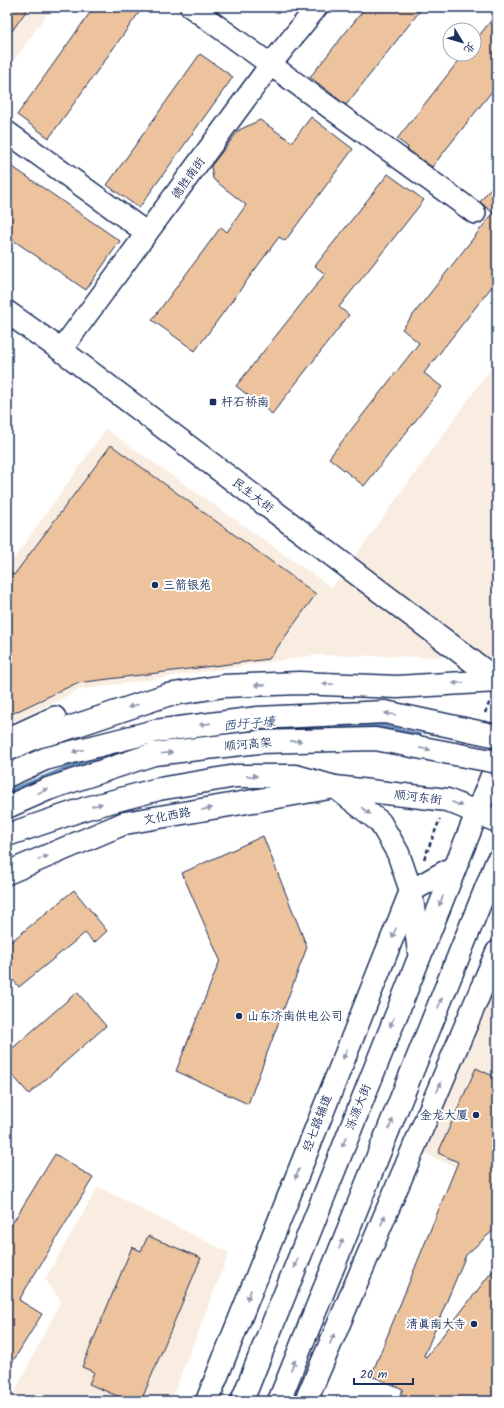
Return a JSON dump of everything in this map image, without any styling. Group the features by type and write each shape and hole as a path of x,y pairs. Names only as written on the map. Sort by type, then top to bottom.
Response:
{"main road":[{"name":"民生大街","path":"7,312 61,350 497,680"},
{"path":"7,750 167,695 224,686 299,683 397,687 497,680"},
{"name":"顺河高架","path":"7,776 45,759 155,731 258,718 385,712 497,736"},
{"name":"顺河高架","path":"7,807 48,789 154,754 259,742 375,739 497,762"},
{"name":"泺源大街","path":"242,1401 497,762"},
{"path":"7,835 86,808 159,789 236,776 296,776 335,787 380,822 398,853 411,891 419,955"},
{"name":"顺河东街","path":"335,787 447,800 497,821"},
{"name":"文化西路","path":"7,873 125,824 335,787"},
{"path":"279,1401 497,861"},
{"path":"411,891 454,867"},
{"name":"经七路辅道","path":"207,1401 411,891"},
{"path":"306,1401 497,952"}],"street":[{"path":"191,7 475,213"},
{"name":"德胜南街","path":"61,350 271,64 317,7"},
{"path":"7,132 147,233"},
{"path":"7,739 55,718"}],"path":[{"path":"411,891 447,800"}],"shaded area":[{"path":"7,7 52,7 7,70"},
{"path":"497,360 497,654 495,658 317,655 79,690 7,725 7,557 13,560 106,429 332,588"},
{"path":"497,981 497,1187 424,1153"},
{"path":"98,1187 229,1253 171,1401 10,1401 61,1301 45,1279"}],"building":[{"path":"7,7 29,7 7,38"},
{"path":"94,7 143,7 49,138 17,115"},
{"path":"366,7 423,7 346,105 310,77"},
{"path":"497,13 497,85 432,167 407,149 408,147 397,139 458,62 482,62 482,32"},
{"path":"200,54 233,77 139,208 107,185"},
{"path":"311,117 353,149 285,241 279,237 195,351 152,320 221,227 227,232 246,205 213,179 211,166 239,130 260,120 292,142"},
{"path":"7,163 120,241 86,290 7,236"},
{"path":"388,174 424,200 339,307 349,315 272,414 236,386 325,274 315,266"},
{"path":"497,180 497,280 424,373 442,387 364,486 329,458 419,343 402,329 493,213 480,202"},
{"name":"三箭银苑","path":"111,445 316,594 269,659 77,683 7,716 7,570 14,575"},
{"name":"山东济南供电公司","path":"263,836 307,947 248,1104 176,1071 220,960 182,873"},
{"path":"74,890 107,931 94,943 85,933 19,987 7,973 7,945"},
{"path":"77,992 106,1026 29,1094 7,1069 7,1053"},
{"path":"476,1068 497,1078 497,1227 466,1255 424,1356 426,1357 497,1265 497,1401 397,1401 403,1389 371,1376 458,1162 438,1153"},
{"path":"55,1154 93,1178 19,1300 42,1314 7,1371 7,1232"},
{"path":"148,1236 201,1258 141,1401 129,1401 89,1384 94,1372 82,1367 132,1247 141,1251"}],"waterway":[{"name":"西圩子壕","path":"292,731 369,724 419,736"},
{"name":"西圩子壕","path":"156,744 169,740 201,738"},
{"name":"西圩子壕","path":"7,793 80,764 134,750"}],"place":[{"name":"杆石桥南","path":"213,402"},
{"name":"三箭银苑","path":"155,585"},
{"name":"山东济南供电公司","path":"239,1016"},
{"name":"金龙大厦","path":"476,1115"},
{"name":"清真南大寺","path":"474,1324"}]}
